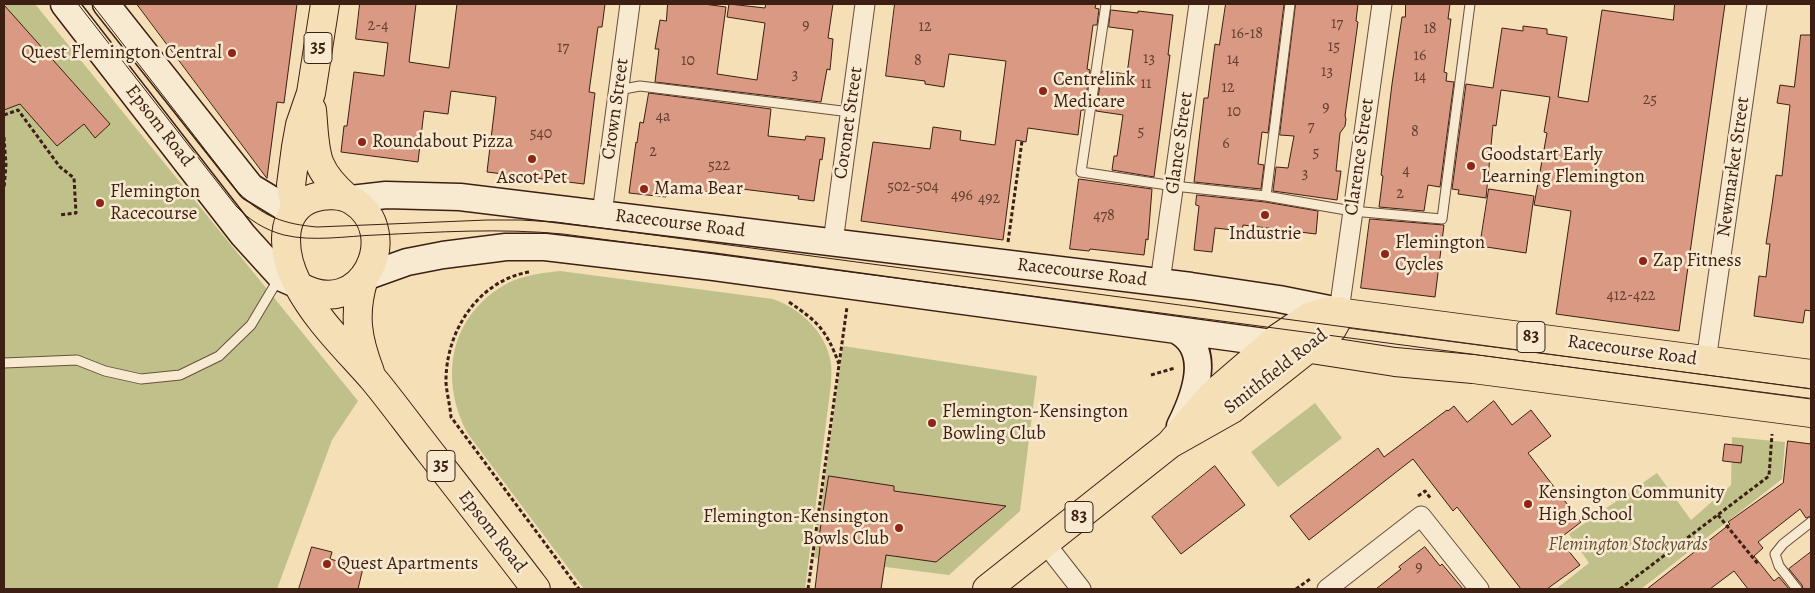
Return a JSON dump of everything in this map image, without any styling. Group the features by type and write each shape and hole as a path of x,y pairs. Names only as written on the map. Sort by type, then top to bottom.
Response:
{"main road":[{"name":"Epsom Road","path":"64,4 243,235 292,282 338,342 374,380 536,589"},
{"name":"Epsom Road","path":"106,4 251,187 294,210"},
{"name":"35","path":"292,282 294,274 286,243 288,223 294,210 291,178 300,125 311,93 325,4"},
{"name":"35","path":"311,93 318,161 328,180 367,215 374,233 373,256 364,278"},
{"path":"294,210 309,200 324,195 349,199"},
{"name":"Racecourse Road","path":"349,199 386,195 460,197 1160,282 1259,296 1339,311 1811,374"},
{"path":"828,283 833,242"},
{"name":"Racecourse Road","path":"364,278 417,260 520,246 598,253 1309,348 1395,362 1466,368 1708,398 1811,413"},
{"name":"Epsom Road","path":"364,278 359,304 358,334 374,380"},
{"path":"292,282 319,294 333,294 353,287 364,278"},
{"name":"Smithfield Road","path":"987,589 1172,441 1213,394 1289,329 1309,317 1326,311 1339,311 1332,329 1232,409 1172,441"},
{"path":"1172,441 1192,400 1198,371 1196,355 1191,343 1184,334 1176,330"},
{"path":"1706,360 1708,398"}],"street":[{"name":"Crown Street","path":"602,214 630,4"},
{"name":"Coronet Street","path":"833,242 865,4"},
{"name":"Glance Street","path":"1160,282 1199,4"},
{"name":"Clarence Street","path":"1339,311 1382,4"},
{"name":"Newmarket Street","path":"1706,360 1757,4"},
{"path":"1327,589 1421,516 1479,589"},
{"path":"1045,543 1081,589"}],"lane":[{"path":"1106,4 1081,172 1174,186 1266,196 1352,211 1442,219 1470,4"},
{"path":"1266,196 1290,4"},
{"path":"618,90 640,86 850,112"},
{"path":"4,363 77,360 105,371 141,379 180,375 219,356 250,325 269,296 292,282"},
{"path":"1797,589 1779,566 1775,554 1783,544 1811,522"}],"path":[{"path":"4,115 18,110 60,167 74,178 76,213 59,215"},
{"path":"4,137 4,189"},
{"path":"1007,248 1022,141"},
{"path":"532,271 506,280 490,289 476,301 454,337 448,360 446,384 451,417 579,589"},
{"path":"781,296 813,318 825,331 839,364"},
{"path":"808,589 847,306"},
{"path":"1620,589 1769,476 1772,434"},
{"path":"1718,515 1758,564"}],"green space":[{"name":"Flemington Racecourse","path":"4,4 35,4 358,401 332,440 277,589 4,589"},
{"path":"560,271 773,299 803,316 818,332 829,353 831,384 805,589 584,589 468,434 459,413 453,391 452,370 455,349 462,330 473,312 488,296 514,280"},
{"name":"Flemington-Kensington Bowling Club","path":"843,346 1037,376 1020,511 949,575 814,558"},
{"path":"1315,403 1342,438 1278,487 1251,452"},
{"name":"Flemington Stockyards","path":"1732,437 1785,442 1782,479 1641,589 1556,589 1589,563 1569,534 1657,473 1691,520 1731,485"}],"building":[{"name":"Quest Flemington Central","path":"137,4 297,4 284,103 277,102 267,178"},
{"path":"360,4 416,4 409,62 449,68 457,4 605,4 602,27 598,27 589,92 595,93 584,184 487,172 496,97 451,91 448,114 424,111 418,162 341,152 344,126 347,126 354,72 384,76 388,43 356,39"},
{"path":"668,4 704,4 726,7 717,74 757,80 765,23 727,17 729,4 765,8 766,4 833,4 828,38 833,39 830,70 827,69 821,102 655,82 659,49 655,49 660,20 666,21"},
{"path":"895,4 1096,4 1095,8 1099,9 1097,25 1093,25 1087,69 1090,70 1084,110 1081,110 1078,135 1028,128 1026,142 1016,140 1003,240 861,221 873,142 930,149 933,127 961,131 960,140 995,145 1006,61 949,54 944,87 925,84 925,81 886,76"},
{"path":"1226,4 1284,4 1268,133 1262,132 1258,164 1264,165 1261,189 1194,182 1204,98 1208,98 1215,44 1219,45"},
{"path":"1296,4 1358,4 1356,21 1358,22 1346,119 1345,126 1340,133 1336,171 1341,171 1337,200 1273,191 1276,167 1288,168 1294,136 1280,135"},
{"path":"1406,4 1450,4 1448,19 1451,19 1444,72 1447,73 1446,81 1454,82 1440,187 1428,185 1424,211 1379,207 1392,84 1402,17 1405,17"},
{"path":"1675,4 1725,4 1679,331 1556,314 1571,211 1534,205 1547,133 1544,132 1550,97 1501,90 1496,126 1493,125 1486,198 1458,194 1459,190 1452,189 1466,84 1493,88 1502,28 1523,31 1523,26 1547,29 1547,34 1567,37 1558,97 1588,102 1602,10 1673,20"},
{"path":"4,5 110,124 95,138 84,124 57,146 20,104 4,110"},
{"path":"1111,10 1173,15 1168,55 1170,55 1154,177 1112,170 1114,156 1117,156 1123,115 1096,111 1102,71 1127,74 1133,30 1109,27"},
{"path":"1801,35 1811,35 1811,311 1805,310 1803,323 1754,316 1759,276 1766,277 1770,244 1766,244 1776,175 1782,176 1790,105 1777,103 1780,85 1794,87"},
{"path":"649,93 771,109 768,136 805,140 806,136 825,138 814,201 798,199 799,196 742,189 741,194 738,193 738,195 667,187 666,197 629,193 640,122 643,123"},
{"path":"1079,179 1152,189 1148,240 1146,239 1144,255 1090,249 1089,251 1070,249"},
{"path":"1489,189 1534,196 1526,253 1480,246"},
{"name":"Industrie","path":"1197,195 1265,202 1318,211 1316,234 1243,225 1242,231 1215,228 1212,252 1194,250 1199,206 1196,205"},
{"path":"1370,219 1444,225 1435,297 1361,288"},
{"path":"1494,401 1512,425 1531,410 1551,436 1528,453 1581,522 1559,539 1580,565 1547,589 1521,589 1457,507 1453,511 1413,459 1309,540 1290,516 1378,448 1384,457 1454,406 1467,422"},
{"path":"1788,441 1811,444 1811,516 1806,518 1800,509 1758,542 1763,548 1754,556 1774,581 1779,577 1789,589 1748,589 1734,571 1710,589 1647,589 1730,524 1728,522 1783,483"},
{"path":"1725,444 1743,446 1741,463 1723,461"},
{"path":"1215,466 1245,505 1181,554 1152,517"},
{"name":"Flemington-Kensington Bowls Club","path":"829,476 894,486 894,491 1006,506 936,562 886,555 881,589 815,589 820,547 818,546"},
{"name":"Quest Apartments","path":"312,547 332,552 330,559 363,568 358,589 299,589"},
{"path":"1425,547 1440,566 1442,564 1463,589 1376,589 1401,569 1399,567"},
{"path":"1811,552 1811,589 1803,589 1789,569"}],"tram line":[{"path":"78,4 236,206 258,224 284,235 318,238 469,231 563,234 1811,399"},
{"path":"92,4 238,192 256,208 274,218 294,224 317,227 487,220 556,222 1811,389"}],"place":[{"name":"Quest Flemington Central","path":"232,53"},
{"name":"Centrelink Medicare","path":"1043,91"},
{"name":"Roundabout Pizza","path":"362,142"},
{"name":"Ascot Pet","path":"532,159"},
{"name":"Goodstart Early Learning Flemington","path":"1471,166"},
{"name":"Mama Bear","path":"644,189"},
{"name":"Flemington Racecourse","path":"100,203"},
{"name":"Industrie","path":"1265,215"},
{"name":"Flemington Cycles","path":"1385,254"},
{"name":"Zap Fitness","path":"1643,261"},
{"name":"Flemington-Kensington Bowling Club","path":"932,423"},
{"name":"Kensington Community High School","path":"1528,504"},
{"name":"Flemington-Kensington Bowls Club","path":"899,528"},
{"name":"Quest Apartments","path":"327,564"}]}
